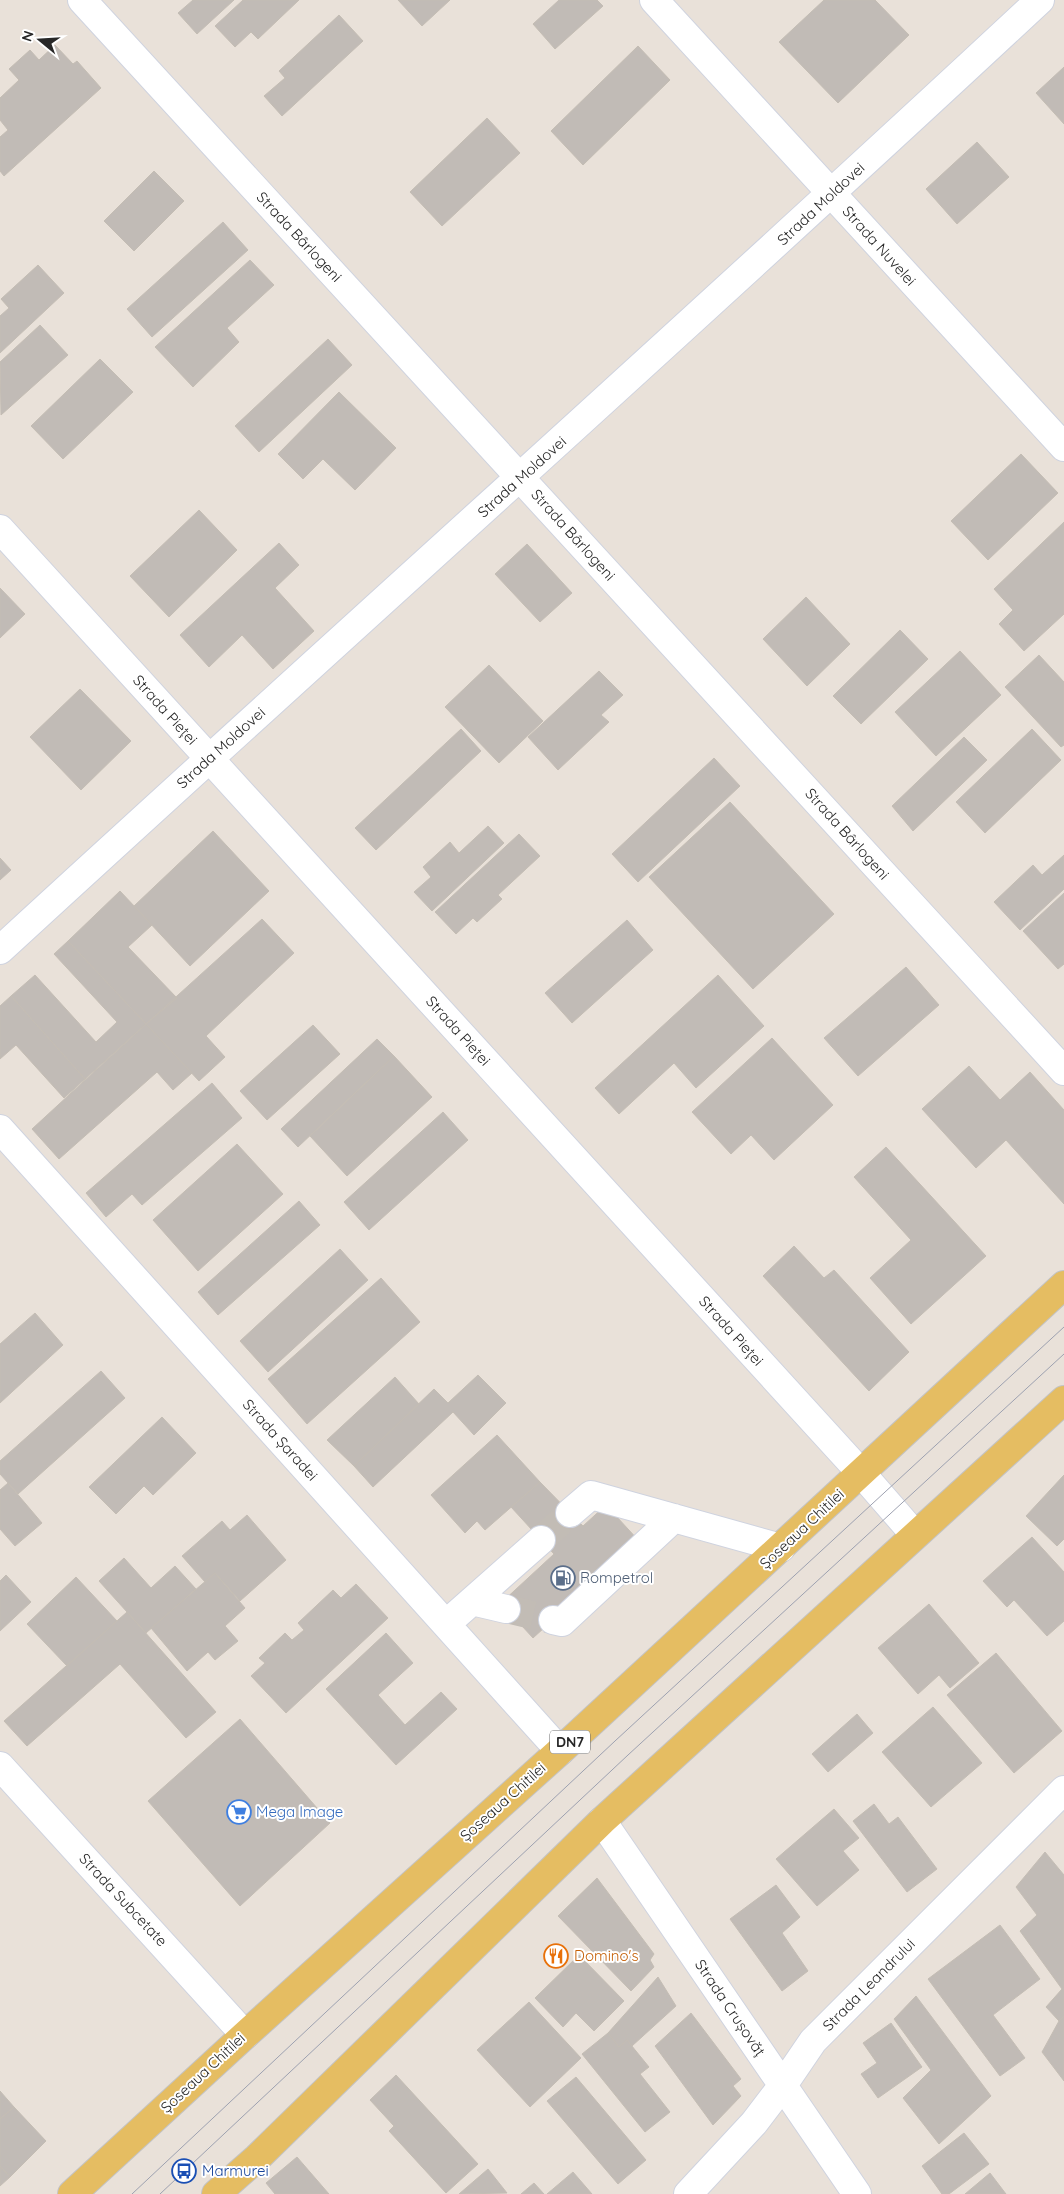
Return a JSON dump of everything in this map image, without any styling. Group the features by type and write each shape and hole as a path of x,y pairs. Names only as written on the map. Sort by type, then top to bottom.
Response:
{"main road":[{"name":"Șoseaua Chitilei","path":"72,2194 560,1751 862,1474 1064,1285"},
{"path":"216,2194 257,2158 602,1822 1064,1400"}],"street":[{"name":"Strada Bârlogeni","path":"82,0 1064,1072"},
{"name":"Strada Nuvelei","path":"654,0 1064,447"},
{"name":"Strada Moldovei","path":"0,950 209,758 521,478 832,194 1040,0"},
{"name":"Strada Pieței","path":"0,529 862,1474 915,1535"},
{"name":"Strada Șaradei","path":"0,1129 560,1751"},
{"path":"570,1513 591,1495 781,1548"},
{"path":"554,1620 562,1622 674,1518"},
{"path":"446,1624 541,1540"},
{"path":"472,1601 506,1609"},
{"name":"Strada Subcetate","path":"0,1766 245,2035"},
{"name":"Strada Leandrului","path":"688,2194 754,2123 783,2086 813,2041 1064,1790"},
{"name":"Strada Crușovăț","path":"602,1822 857,2194"}],"building":[{"path":"193,0 234,0 197,34 178,13"},
{"path":"243,0 299,0 258,39 251,32 235,47 215,26"},
{"path":"398,0 450,0 422,26"},
{"path":"559,0 597,0 603,6 555,49 533,24"},
{"path":"824,0 875,0 909,35 838,103 779,42"},
{"path":"339,15 363,41 282,116 264,96 285,78 279,71"},
{"path":"55,45 73,64 77,61 101,88 4,176 0,171 0,137 8,130 0,120 0,98 19,80 9,69 30,50 39,60"},
{"path":"638,46 670,80 583,165 551,131"},
{"path":"1064,67 1064,124 1036,93"},
{"path":"487,118 520,153 442,226 410,192"},
{"path":"977,142 1009,177 957,224 926,189"},
{"path":"154,171 184,201 134,251 104,221"},
{"path":"223,222 248,250 152,337 127,309"},
{"path":"250,260 274,285 227,328 239,342 193,387 155,347"},
{"path":"38,265 64,293 0,353 0,316 9,308 1,299"},
{"path":"40,325 68,355 1,415 0,362"},
{"path":"328,339 352,365 259,452 235,426"},
{"path":"100,359 133,392 63,459 31,426"},
{"path":"339,392 396,448 355,490 323,459 303,479 278,454"},
{"path":"1021,454 1058,493 988,560 951,521"},
{"path":"199,510 237,550 169,617 130,576"},
{"path":"1064,522 1064,614 1024,651 999,624 1013,610 994,589"},
{"path":"279,543 299,565 275,588 314,631 273,669 242,635 209,667 180,635"},
{"path":"527,544 572,593 540,622 495,574"},
{"path":"0,588 25,614 0,638"},
{"path":"806,597 850,644 807,686 763,639"},
{"path":"900,630 928,659 861,724 833,696"},
{"path":"960,651 1001,695 936,756 895,712"},
{"path":"1039,655 1064,682 1064,745 1061,747 1005,687"},
{"path":"489,665 543,721 499,763 445,707"},
{"path":"599,671 623,695 601,715 609,722 558,770 528,737"},
{"path":"80,689 131,741 81,790 30,737"},
{"path":"461,729 481,751 376,850 355,828"},
{"path":"1032,729 1061,760 985,833 956,802"},
{"path":"964,737 987,760 913,831 892,806"},
{"path":"714,758 740,786 638,882 612,854"},
{"path":"730,802 834,914 753,989 649,877"},
{"path":"488,826 504,843 432,911 414,892 431,877 423,867 450,842 459,853"},
{"path":"213,831 269,891 190,966 134,906"},
{"path":"519,834 540,856 498,895 502,899 477,922 473,918 456,934 435,912"},
{"path":"1064,855 1064,889 1020,930 994,902 1033,865 1042,875"},
{"path":"0,858 11,870 0,880"},
{"path":"120,891 152,925 128,947 177,998 146,1024 68,941"},
{"path":"1064,893 1064,964 1058,969 1023,931"},
{"path":"262,919 294,953 206,1036 225,1057 199,1081 146,1024"},
{"path":"627,920 653,950 572,1023 545,993"},
{"path":"68,941 146,1024 85,1079 11,996 35,975 96,1042 117,1022 54,954"},
{"path":"906,967 939,1005 858,1076 824,1038"},
{"path":"718,975 764,1026 696,1088 674,1063 619,1114 595,1088"},
{"path":"11,996 85,1079 64,1098 16,1045 0,1059 0,1006"},
{"path":"146,1024 192,1073 173,1090 157,1072 59,1159 32,1129"},
{"path":"313,1025 340,1054 267,1120 240,1091"},
{"path":"772,1038 833,1105 774,1160 751,1135 731,1154 692,1112"},
{"path":"377,1039 394,1056 298,1147 281,1129"},
{"path":"394,1056 432,1097 347,1176 310,1136"},
{"path":"969,1066 1000,1100 1030,1072 1064,1110 1064,1204 1006,1140 976,1168 922,1109"},
{"path":"212,1083 242,1118 142,1205 132,1194 106,1217 86,1193"},
{"path":"443,1112 468,1140 369,1230 344,1202"},
{"path":"237,1144 283,1194 198,1271 153,1220"},
{"path":"886,1147 986,1256 911,1324 870,1278 911,1240 854,1177"},
{"path":"299,1201 320,1225 218,1315 198,1292"},
{"path":"794,1246 824,1278 834,1270 909,1352 869,1391 763,1276"},
{"path":"340,1249 368,1280 268,1372 240,1341"},
{"path":"381,1278 420,1322 307,1424 268,1379"},
{"path":"35,1313 63,1345 0,1403 0,1344"},
{"path":"101,1371 125,1398 18,1494 0,1474 0,1461"},
{"path":"478,1375 506,1403 474,1435 453,1412 373,1487 354,1466 434,1389 448,1403"},
{"path":"395,1377 419,1404 354,1466 327,1440"},
{"path":"162,1417 196,1453 153,1495 144,1486 116,1514 89,1487"},
{"path":"497,1435 540,1482 485,1530 477,1521 465,1533 431,1495"},
{"path":"1064,1475 1064,1539 1057,1546 1026,1516"},
{"name":"Rompetrol","path":"540,1482 583,1526 606,1505 639,1541 533,1638 501,1603 554,1554 511,1507"},
{"path":"8,1483 42,1523 15,1546 0,1529 0,1490"},
{"path":"247,1515 286,1560 240,1601 215,1573 205,1582 182,1556 222,1521 230,1530"},
{"path":"1032,1537 1064,1572 1064,1621 1047,1636 1014,1600 1007,1607 983,1581"},
{"path":"124,1558 151,1588 175,1566 196,1589 146,1633 99,1581"},
{"path":"215,1573 245,1608 225,1626 238,1641 215,1660 208,1652 187,1671 151,1628"},
{"path":"6,1575 31,1602 0,1631 0,1581"},
{"path":"76,1577 117,1621 67,1666 27,1624"},
{"path":"356,1584 388,1618 286,1713 251,1676 265,1663 259,1658 285,1633 292,1640 304,1630 298,1623 333,1590 341,1598"},
{"path":"929,1604 979,1663 950,1688 939,1675 918,1694 878,1648"},
{"path":"127,1612 216,1712 186,1738 120,1664 27,1746 4,1721"},
{"path":"386,1633 413,1663 378,1695 405,1725 441,1692 457,1709 396,1765 326,1689"},
{"path":"996,1653 1062,1731 1014,1773 947,1695"},
{"path":"933,1707 982,1763 931,1807 882,1752"},
{"path":"857,1714 873,1733 828,1772 812,1754"},
{"name":"Mega Image","path":"240,1719 330,1823 240,1906 148,1801"},
{"path":"874,1804 889,1824 898,1817 937,1869 907,1892 853,1821"},
{"path":"834,1809 859,1838 843,1851 859,1870 817,1906 776,1859"},
{"path":"1045,1852 1064,1875 1064,2016 1059,2021 1046,2007 1062,1989 1020,1931 1037,1915 1016,1887"},
{"path":"597,1878 654,1954 650,1960 654,1967 631,1991 558,1916"},
{"path":"776,1885 800,1917 782,1933 808,1971 782,1991 730,1919"},
{"path":"1000,1925 1040,1979 993,2015 1025,2058 1000,2076 928,1979"},
{"path":"579,1955 624,2001 594,2031 576,2013 563,2027 535,1998"},
{"path":"658,1977 676,2006 632,2046 627,2040 619,2047 608,2033"},
{"path":"916,1996 991,2096 939,2144 903,2098 931,2070 894,2019"},
{"path":"529,2002 581,2058 530,2107 477,2050"},
{"path":"691,2013 741,2079 733,2086 741,2096 713,2125 655,2046"},
{"path":"1064,2016 1064,2081 1042,2052 1059,2021"},
{"path":"891,2023 922,2067 878,2098 861,2074 877,2063 863,2043"},
{"path":"608,2033 619,2047 627,2040 649,2067 640,2074 670,2112 645,2132 582,2054"},
{"path":"396,2075 478,2164 446,2193 389,2131 394,2126 370,2100"},
{"path":"576,2077 646,2160 618,2184 547,2101"},
{"path":"0,2091 14,2107 0,2119"},
{"path":"14,2107 46,2141 10,2177 0,2166 0,2119"},
{"path":"964,2133 989,2164 949,2194 942,2194 922,2166"},
{"path":"297,2157 329,2194 275,2194 266,2183"},
{"path":"0,2166 10,2177 0,2186"},
{"path":"488,2169 507,2193 459,2194"},
{"path":"573,2172 592,2194 547,2194"},
{"path":"990,2173 1006,2194 965,2194"},
{"path":"534,2183 544,2194 521,2194"}],"tunnel":[{"path":"541,1540 570,1513"},
{"path":"506,1609 553,1620"}],"tram line":[{"path":"132,2194 615,1741 1064,1327"},
{"path":"160,2194 628,1755 1064,1354"}],"place":[{"name":"Rompetrol","path":"563,1578"},
{"name":"Mega Image","path":"239,1812"},
{"name":"Domino's","path":"556,1956"},
{"name":"Marmurei","path":"184,2171"}]}
